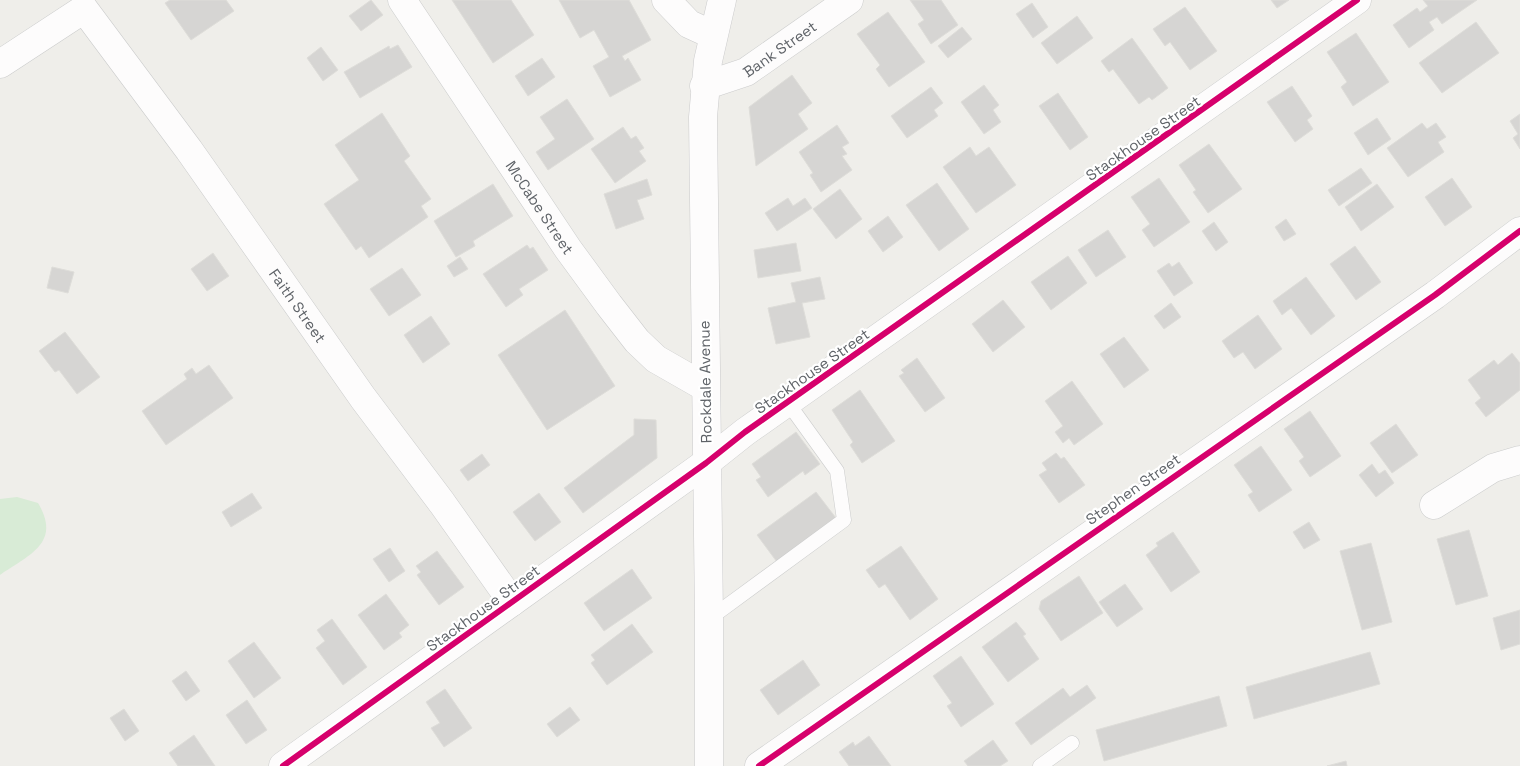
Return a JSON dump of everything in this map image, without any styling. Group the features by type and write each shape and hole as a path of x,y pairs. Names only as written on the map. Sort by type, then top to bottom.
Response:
{"street":[{"name":"McCabe Street","path":"402,0 562,241 637,341 656,359 705,387"},
{"path":"666,0 688,24 713,35"},
{"name":"Rockdale Avenue","path":"709,766 704,86 713,35 722,0"},
{"name":"Bank Street","path":"704,86 746,72 849,0"},
{"name":"Stackhouse Street","path":"283,766 706,463 788,402 1357,0"},
{"path":"0,64 81,4"},
{"name":"Faith Street","path":"81,4 512,602"},
{"name":"Stephen Street","path":"759,766 1435,295 1520,231"},
{"path":"1434,505 1493,468 1520,460"}],"lane":[{"path":"709,619 844,520 836,471 788,402"},
{"path":"1040,766 1072,743"}],"green space":[{"path":"17,497 38,503 46,528 44,538 31,554 0,575 0,499"}],"building":[{"path":"170,0 226,0 234,11 191,40 165,3"},
{"path":"371,0 383,15 361,31 349,16"},
{"path":"452,0 511,0 534,35 493,63"},
{"path":"559,0 629,0 651,40 622,56 625,61 628,58 641,80 610,97 593,66 609,57 594,30 580,38"},
{"path":"910,0 941,0 958,25 931,44 918,24 924,20"},
{"path":"1271,0 1289,0 1277,8"},
{"path":"1423,0 1477,0 1442,24 1437,17 1429,22 1434,30 1409,48 1393,25 1417,8 1420,12 1428,6"},
{"path":"1032,3 1048,27 1033,38 1016,14"},
{"path":"1185,7 1217,51 1190,70 1170,42 1165,46 1153,29"},
{"path":"888,12 925,62 889,87 876,69 880,65 857,34"},
{"path":"1077,16 1093,38 1057,64 1041,43"},
{"path":"1476,22 1499,53 1442,93 1419,63"},
{"path":"962,27 972,39 948,58 938,46"},
{"path":"1356,33 1389,82 1353,106 1341,87 1347,82 1327,52"},
{"path":"1132,38 1168,88 1152,100 1149,97 1139,104 1113,69 1109,72 1101,61"},
{"path":"398,45 412,67 360,98 344,72 389,46 390,49"},
{"path":"321,47 338,70 323,81 307,58"},
{"path":"542,58 555,77 528,96 515,76"},
{"path":"792,75 812,103 798,114 808,129 756,166 749,107"},
{"path":"984,85 999,105 993,110 1001,122 984,134 961,102"},
{"path":"1292,86 1312,116 1307,120 1313,129 1295,142 1267,102"},
{"path":"931,87 943,103 934,110 938,116 907,138 891,116"},
{"path":"1058,93 1088,137 1070,150 1039,106"},
{"path":"567,99 594,139 548,170 536,152 555,139 540,117"},
{"path":"382,113 410,156 404,161 431,199 421,206 428,217 369,258 361,246 356,250 324,204 359,180 335,145"},
{"path":"1520,114 1520,149 1513,138 1518,134 1510,121"},
{"path":"1377,118 1391,139 1368,155 1354,133"},
{"path":"1422,123 1427,129 1436,123 1446,137 1438,142 1444,152 1408,177 1387,148"},
{"path":"837,125 849,143 842,147 847,154 842,156 852,170 821,192 810,175 813,173 799,152"},
{"path":"623,127 631,139 636,136 644,148 639,151 646,161 615,183 591,149"},
{"path":"1209,144 1242,189 1208,213 1193,192 1196,190 1179,165"},
{"path":"970,147 976,156 989,147 1016,185 976,213 943,167"},
{"path":"1361,168 1372,183 1339,206 1328,190"},
{"path":"1159,178 1190,222 1154,247 1142,230 1150,224 1131,197"},
{"path":"1452,178 1472,207 1445,226 1425,197"},
{"path":"647,179 652,195 637,200 644,219 616,229 604,194"},
{"path":"937,183 969,229 939,251 906,205"},
{"path":"493,184 513,216 473,241 475,246 456,257 434,221"},
{"path":"1377,184 1394,207 1361,231 1345,207"},
{"path":"840,189 862,219 836,239 813,209"},
{"path":"788,198 793,206 805,198 812,208 777,231 765,213"},
{"path":"888,216 903,237 883,252 868,231"},
{"path":"1286,219 1296,234 1284,241 1275,227"},
{"path":"1214,222 1228,242 1216,251 1202,231"},
{"path":"1108,230 1126,257 1096,277 1078,250"},
{"path":"796,243 801,271 758,278 754,250"},
{"path":"527,245 530,249 533,247 548,270 519,289 523,295 506,307 483,274"},
{"path":"1355,246 1381,282 1356,300 1330,264"},
{"path":"213,253 229,276 207,291 191,269"},
{"path":"1068,256 1087,283 1051,310 1031,282"},
{"path":"460,257 468,269 454,277 447,266"},
{"path":"1179,262 1193,283 1174,296 1157,271 1169,263 1172,267"},
{"path":"52,267 74,272 68,293 47,288"},
{"path":"402,268 421,295 389,316 370,289"},
{"path":"820,277 825,299 802,303 810,337 776,344 768,308 796,302 791,283"},
{"path":"1306,277 1335,316 1311,335 1291,308 1282,315 1273,301"},
{"path":"1003,300 1025,327 993,352 972,324"},
{"path":"1171,303 1181,317 1164,329 1154,316"},
{"path":"565,310 615,386 547,430 498,355"},
{"path":"1258,315 1282,349 1255,369 1243,352 1234,358 1222,341"},
{"path":"431,316 450,344 423,363 404,335"},
{"path":"65,332 100,377 77,394 59,370 55,372 39,351"},
{"path":"1124,337 1149,370 1124,388 1100,354"},
{"path":"1512,353 1520,363 1520,390 1486,417 1475,403 1481,398 1468,380 1494,360 1498,365"},
{"path":"917,358 945,398 925,412 899,376 904,373 901,370"},
{"path":"209,365 233,398 166,445 142,411 187,379 184,374 192,368 196,374"},
{"path":"1072,381 1103,424 1074,445 1069,438 1063,443 1055,432 1063,426 1045,401"},
{"path":"860,390 895,441 862,463 850,445 853,442 832,410"},
{"path":"1310,411 1341,456 1310,477 1299,461 1304,457 1284,429"},
{"path":"634,419 656,420 657,458 583,513 564,488 634,435"},
{"path":"1396,424 1418,455 1392,473 1370,443"},
{"path":"796,432 820,464 805,475 803,471 768,497 756,480 761,477 752,464"},
{"path":"1261,446 1292,490 1259,512 1248,495 1253,492 1234,465"},
{"path":"1056,453 1061,459 1064,457 1085,485 1059,503 1039,475 1047,470 1042,463"},
{"path":"482,454 490,465 468,481 460,470"},
{"path":"1372,464 1379,474 1385,470 1394,483 1376,497 1359,475"},
{"path":"816,492 836,518 777,562 757,535"},
{"path":"252,493 262,508 231,527 222,512"},
{"path":"539,493 561,522 535,541 513,512"},
{"path":"1309,522 1320,540 1304,549 1293,532"},
{"path":"1469,530 1488,596 1456,605 1437,539"},
{"path":"1173,532 1200,572 1171,592 1146,555 1158,546 1156,543"},
{"path":"1371,543 1392,622 1362,630 1340,551"},
{"path":"901,546 938,599 910,620 885,584 879,588 866,570"},
{"path":"390,548 405,571 389,582 373,559"},
{"path":"437,551 464,587 439,605 417,575 421,572 416,566"},
{"path":"632,569 652,598 604,631 584,603"},
{"path":"1079,576 1103,613 1061,641 1039,609 1041,601"},
{"path":"1125,584 1143,609 1117,627 1099,602"},
{"path":"386,594 409,625 399,633 402,637 384,650 358,615"},
{"path":"1520,610 1520,644 1501,650 1493,618"},
{"path":"332,619 367,667 343,685 316,648 325,641 317,630"},
{"path":"1016,622 1026,634 1023,636 1039,659 1008,682 982,647"},
{"path":"632,624 653,652 607,685 591,663 595,660 591,655"},
{"path":"254,642 281,678 254,698 228,661"},
{"path":"1370,652 1380,684 1254,719 1246,687"},
{"path":"961,656 994,704 961,727 947,706 952,703 933,676"},
{"path":"803,660 820,685 778,715 760,690"},
{"path":"186,671 200,691 186,701 172,681"},
{"path":"1087,685 1096,698 1031,745 1015,723 1063,688 1070,697"},
{"path":"445,689 472,728 444,747 431,728 440,723 426,702"},
{"path":"1219,696 1227,726 1104,761 1096,730"},
{"path":"247,700 267,730 246,744 226,715"},
{"path":"570,707 580,720 557,737 547,724"},
{"path":"124,709 139,731 125,741 110,718"},
{"path":"194,735 215,766 178,766 169,753"},
{"path":"869,736 891,766 849,766 839,752 853,742 855,746"},
{"path":"993,740 1008,761 1000,766 968,766 964,761"},
{"path":"1346,761 1347,766 1327,766"}],"cycle path":[{"path":"283,766 706,463 745,432 1357,0"},
{"path":"759,766 1435,295 1520,231"}]}
